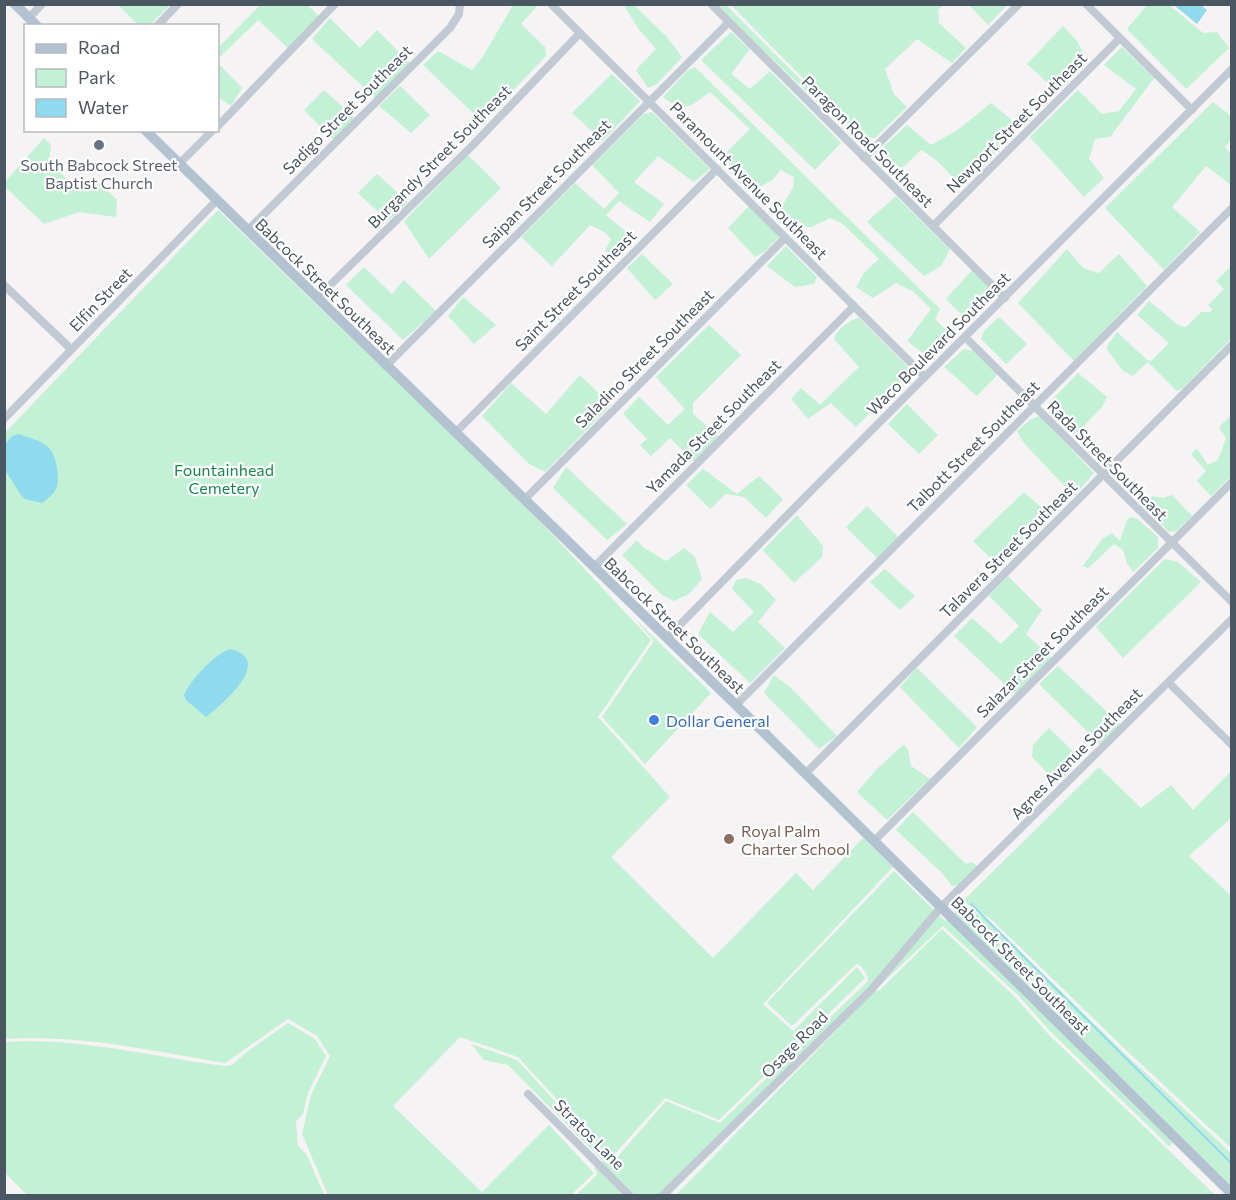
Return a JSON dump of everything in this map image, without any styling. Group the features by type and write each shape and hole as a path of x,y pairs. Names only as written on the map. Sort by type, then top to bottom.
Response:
{"main road":[{"path":"15,4 33,22"},
{"name":"Babcock Street Southeast","path":"147,132 736,705 1232,1194"}],"street":[{"path":"33,22 42,4"},
{"path":"159,24 178,4"},
{"path":"219,125 335,4"},
{"name":"Sadigo Street Southeast","path":"248,230 450,28 459,14 460,4"},
{"name":"Paramount Avenue Southeast","path":"551,4 925,377"},
{"name":"Paragon Road Southeast","path":"711,4 1005,298"},
{"path":"864,158 1019,4"},
{"path":"1086,4 1192,110"},
{"name":"Saipan Street Southeast","path":"386,366 729,22"},
{"name":"Burgandy Street Southeast","path":"318,297 473,145 580,33"},
{"name":"Newport Street Southeast","path":"933,226 1120,38"},
{"name":"Waco Boulevard Southeast","path":"667,638 1232,69"},
{"path":"179,164 211,132"},
{"name":"Saint Street Southeast","path":"456,432 717,170"},
{"name":"Elfin Street","path":"4,419 217,200"},
{"name":"Talbott Street Southeast","path":"736,705 1232,208"},
{"name":"Saladino Street Southeast","path":"525,500 785,238"},
{"path":"4,285 71,349"},
{"name":"Yamada Street Southeast","path":"594,567 854,306"},
{"name":"Rada Street Southeast","path":"965,338 1232,602"},
{"name":"Talavera Street Southeast","path":"806,774 1232,345"},
{"name":"Salazar Street Southeast","path":"874,841 1232,482"},
{"name":"Agnes Avenue Southeast","path":"941,907 1232,619"},
{"path":"1169,683 1232,745"},
{"name":"Osage Road","path":"662,1196 872,989 941,907"},
{"name":"Stratos Lane","path":"528,1094 630,1196"}],"green space":[{"path":"118,5 170,5 151,24 137,24"},
{"path":"260,5 307,5 319,16 288,48 258,20 219,58 219,47"},
{"path":"513,5 538,5 521,24 545,47 546,56 462,144 455,138 474,114 423,65 438,51 472,70 482,58"},
{"path":"624,5 634,5 667,37 682,57 657,84 648,88 636,70 656,49 638,28"},
{"path":"716,5 726,5 835,114 833,117"},
{"path":"731,5 944,5 938,10 939,23 966,48 952,63 917,39 885,69 894,94 907,107 875,138 862,138"},
{"path":"969,5 1007,5 988,25"},
{"path":"1147,5 1169,5 1203,33 1217,32 1229,48 1186,89 1127,29"},
{"path":"330,18 360,48 377,30 410,63 375,98 312,39"},
{"path":"1063,26 1076,40 1085,55 1076,73 1058,92 1027,64"},
{"path":"731,32 750,49 731,74 750,89 770,71 841,143 815,170 701,60"},
{"path":"1122,47 1154,78 1110,137 1095,139 1089,159 1104,178 1084,197 1030,137 1078,90 1102,114 1119,111 1136,89 1104,65"},
{"path":"219,64 242,88 231,106 219,98"},
{"path":"695,67 940,309 935,319 949,333 925,355 907,341 931,309 914,292 896,283 873,298 856,287 864,273 879,259 843,224 830,218 812,227 791,226 780,209 793,188 794,177 781,170 771,181 753,190 722,157 750,129 710,92 693,104 683,107 663,97 687,71"},
{"path":"612,74 640,101 603,141 572,113"},
{"path":"400,86 430,115 411,133 379,106"},
{"path":"324,90 356,119 334,140 304,110"},
{"path":"1213,102 1231,116 1231,140 1225,147 1231,154 1231,185 1206,166 1172,207 1200,232 1164,270 1105,208"},
{"path":"991,103 1020,127 961,189 943,167 921,150 899,171 887,160 884,146 907,125 931,145 959,129"},
{"path":"652,112 710,169 694,182 658,156 634,182 664,204 650,222 619,201 606,215 636,240 618,257 605,251 611,239 606,233 590,225 552,266 521,237 575,183 604,209 619,193 592,165 644,114"},
{"path":"44,138 51,145 49,161 70,182 102,185 117,200 116,217 79,212 44,224 5,187 5,182"},
{"path":"468,155 501,188 429,259 404,221"},
{"path":"377,174 408,202 388,221 358,193"},
{"path":"896,196 950,249 941,266 924,276 867,222"},
{"path":"749,206 779,237 764,252 755,257 728,228"},
{"name":"Fountainhead Cemetery","path":"218,210 520,500 651,640 598,717 670,797 611,857 713,958 796,873 813,890 863,838 893,867 763,1004 793,1031 857,967 865,978 719,1120 665,1098 611,1158 518,1057 460,1037 393,1106 482,1192 549,1125 594,1173 571,1195 328,1195 302,1134 311,1095 330,1056 317,1036 288,1019 225,1063 88,1041 5,1039 4,434"},
{"path":"786,246 817,277 814,284 795,287 767,266"},
{"path":"1067,249 1083,268 1099,273 1119,254 1147,286 1074,361 1018,303"},
{"path":"642,254 673,284 655,300 627,268"},
{"path":"1231,266 1231,339 1182,389 1177,391 1148,362 1133,376 1123,371 1106,348 1117,332 1147,360 1151,361 1169,343 1137,315 1149,301 1178,325 1186,327 1201,312 1213,310 1208,305 1224,289 1216,281"},
{"path":"364,267 392,294 404,280 436,311 403,340 346,285"},
{"path":"972,270 990,287 963,316 946,299"},
{"path":"463,297 496,325 474,344 448,316"},
{"path":"999,317 1027,344 1006,364 981,339 984,331"},
{"path":"859,318 912,371 856,427 831,403 808,419 791,399 801,388 820,405 859,367 834,339 844,326"},
{"path":"709,325 741,355 693,403 693,414 719,437 695,462 670,438 651,456 640,445 647,439 623,414 639,397 668,425 685,409 656,377"},
{"path":"964,349 975,351 998,374 977,396 944,367"},
{"path":"1078,373 1107,397 1102,407 1076,434 1068,432 1047,408 1048,404"},
{"path":"580,375 611,405 545,472 529,464 482,416 511,383 546,414"},
{"path":"907,404 938,435 919,454 888,424"},
{"path":"1231,415 1231,476 1211,496 1197,481 1206,471 1191,454 1197,449 1208,465 1218,460 1226,438 1219,427"},
{"path":"1040,416 1094,473 1074,496 1023,442 1017,431 1031,419"},
{"path":"566,467 627,524 607,540 553,488"},
{"path":"703,469 737,494 759,476 783,499 766,518 744,497 726,494 710,509 686,485"},
{"path":"1024,492 1051,516 1000,567 973,541"},
{"path":"1172,495 1192,516 1176,531 1169,532 1146,507 1152,496 1163,498"},
{"path":"867,506 899,538 878,559 846,527"},
{"path":"797,515 823,546 822,557 794,583 763,550"},
{"path":"1131,517 1136,518 1158,537 1158,548 1133,572 1123,550 1114,544 1088,568 1083,566 1102,539 1112,533 1120,541 1127,520"},
{"path":"637,540 644,548 666,561 684,548 695,557 702,579 689,594 674,601 662,595 622,555"},
{"path":"1165,559 1178,562 1201,582 1123,658 1096,627"},
{"path":"885,569 915,596 900,610 870,582"},
{"path":"1008,576 1042,610 1026,634 1052,658 1015,694 954,636 972,618 1001,644 1019,626 989,596"},
{"path":"746,578 761,584 776,600 758,622 785,648 750,683 698,634 710,612 733,632 754,612 732,589 736,580"},
{"path":"633,617 711,693 645,764 602,717 654,641"},
{"path":"1058,666 1120,724 1101,745 1039,684"},
{"path":"917,668 977,727 959,748 900,687"},
{"path":"774,675 790,687 837,736 819,749 764,693"},
{"path":"1049,728 1081,759 1058,784 1032,757 1033,745"},
{"path":"903,745 908,749 911,766 930,779 887,820 857,792 876,770"},
{"path":"1099,767 1141,808 1171,785 1193,810 1231,771 1231,818 1189,856 1231,896 1231,1148 992,920 963,901"},
{"path":"913,812 966,864 972,862 978,867 961,885 952,886 942,873 896,830"},
{"path":"894,871 945,921 948,919 1174,1142 1169,1146 1051,1032 1017,994 943,926 878,987 871,990 670,1195 576,1195 597,1175 594,1168 603,1161 508,1065 484,1060 471,1044 517,1060 610,1161 614,1161 666,1101 720,1123 868,981 864,970 856,964 792,1026 767,1003"},
{"path":"962,904 990,922 1231,1153 1231,1189 953,914"},
{"path":"942,929 1014,996 1049,1035 1215,1195 675,1196 874,992 880,990"},
{"path":"288,1023 315,1039 326,1056 308,1093 303,1114 296,1121 298,1146 307,1155 324,1195 27,1195 5,1173 5,1042 61,1042 226,1066 232,1065"}],"water":[{"path":"1174,5 1201,5 1207,10 1197,24"},
{"path":"19,434 42,443 54,456 58,474 56,489 42,503 25,499 5,470 5,444 12,436"},
{"path":"230,649 243,655 248,663 247,672 241,683 223,703 206,717 186,700 184,695 204,668 217,656"}],"waterway":[{"path":"971,904 1232,1164"}],"place":[{"name":"South Babcock Street Baptist Church","path":"99,145"},
{"name":"Dollar General","path":"654,720"},
{"name":"Royal Palm Charter School","path":"729,839"}]}
